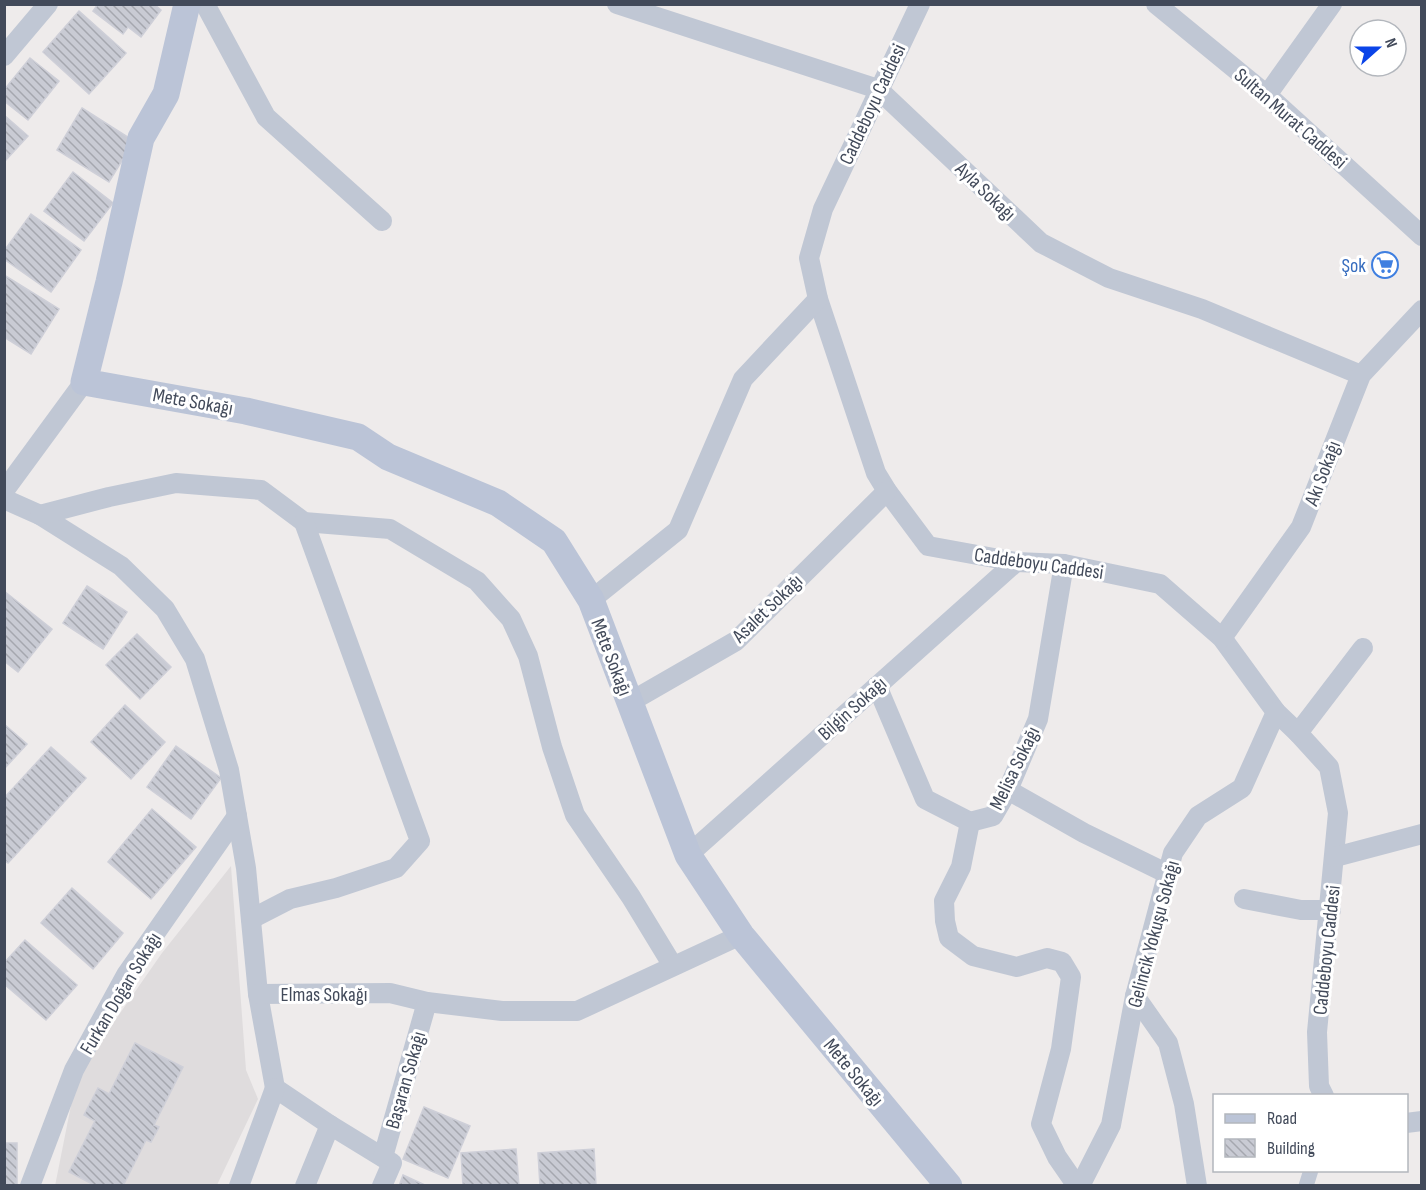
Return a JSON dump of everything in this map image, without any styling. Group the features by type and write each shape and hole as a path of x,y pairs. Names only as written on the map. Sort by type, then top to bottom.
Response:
{"main road":[{"path":"84,382 141,138 166,94 186,4"},
{"name":"Mete Sokağı","path":"84,382 246,411 358,437 388,457 498,503 554,541 591,600 688,855 741,935 948,1185"}],"street":[{"path":"4,56 48,4"},
{"path":"205,4 266,117 382,221"},
{"name":"Ayla Sokağı","path":"617,4 878,89 1041,243 1109,278 1202,309 1360,375"},
{"name":"Caddeboyu Caddesi","path":"920,4 878,89 820,219 809,258 818,299 876,473 928,546 1016,562 1064,564 1160,584 1222,638 1276,712 1329,767 1338,813 1317,1032 1319,1086 1323,1094"},
{"name":"Sultan Murat Caddesi","path":"1156,4 1267,95 1422,236"},
{"path":"1267,95 1332,4"},
{"path":"591,600 678,530 743,379 818,299"},
{"name":"Akı Sokağı","path":"1222,638 1301,527 1360,375 1422,310"},
{"path":"4,490 84,382"},
{"path":"40,515 176,483 261,490 304,522 390,529 477,581 511,619 528,656 552,747 575,815 631,897 673,966"},
{"name":"Asalet Sokağı","path":"630,702 736,641 887,491"},
{"path":"4,499 40,515 121,566 165,609 195,659 229,770 246,868 258,994 275,1088 239,1185"},
{"path":"251,919 290,899 336,888 396,868 420,841 304,522"},
{"name":"Bilgin Sokağı","path":"688,855 1016,562"},
{"name":"Melisa Sokağı","path":"877,686 925,799 970,822 993,816 1008,790 1038,719 1064,564"},
{"path":"1298,733 1363,648"},
{"name":"Gelincik Yokuşu Sokağı","path":"1079,1185 1111,1125 1136,996 1173,853 1198,816 1242,788 1276,712"},
{"path":"1008,790 1084,833 1168,874"},
{"name":"Furkan Doğan Sokağı","path":"30,1185 74,1070 126,975 237,816"},
{"path":"970,822 961,867 944,901 948,938 973,956 1017,967 1047,958 1062,962 1071,977 1061,1050 1041,1124 1057,1157 1079,1185"},
{"path":"1335,857 1422,834"},
{"path":"1244,899 1301,910 1330,910"},
{"name":"Elmas Sokağı","path":"258,994 390,993 427,1002 502,1011 577,1011 741,935"},
{"path":"1136,996 1168,1043 1184,1104 1197,1185"},
{"name":"Başaran Sokağı","path":"382,1185 427,1002"},
{"path":"275,1088 387,1160"},
{"path":"305,1185 330,1125"}],"shaded area":[{"path":"231,866 246,1070 258,1099 217,1185 55,1186 77,1075 162,953"}],"building":[{"path":"98,4 154,4 161,10 141,37 128,27 123,34 93,11"},
{"path":"79,11 126,53 89,94 43,52"},
{"path":"30,58 59,81 28,120 4,101 4,90"},
{"path":"82,108 134,141 109,182 57,150"},
{"path":"4,115 28,136 4,162"},
{"path":"73,172 113,203 84,241 44,211"},
{"path":"31,214 81,250 51,292 4,259 4,251"},
{"path":"4,275 59,309 31,354 4,337"},
{"path":"87,586 127,612 103,649 63,623"},
{"path":"4,591 52,629 18,672 4,661"},
{"path":"137,634 171,667 140,699 106,665"},
{"path":"125,705 165,742 131,779 91,742"},
{"path":"4,724 27,744 4,769"},
{"path":"176,746 221,778 191,819 147,787"},
{"path":"51,747 86,778 8,863 4,860 4,798"},
{"path":"152,809 196,847 151,899 108,862"},
{"path":"72,888 123,933 93,969 41,923"},
{"path":"25,940 77,985 46,1020 4,984 4,963"},
{"path":"135,1043 183,1067 154,1125 159,1127 151,1142 146,1140 123,1186 96,1186 69,1172 95,1121 84,1115 98,1088 109,1094"},
{"path":"424,1107 470,1126 448,1178 403,1159"},
{"path":"4,1143 17,1143 17,1186 4,1186"},
{"path":"516,1149 519,1186 463,1186 461,1153"},
{"path":"594,1149 596,1186 540,1186 538,1153"},
{"path":"403,1175 427,1186 399,1186"}],"place":[{"name":"Şok","path":"1385,265"}]}
